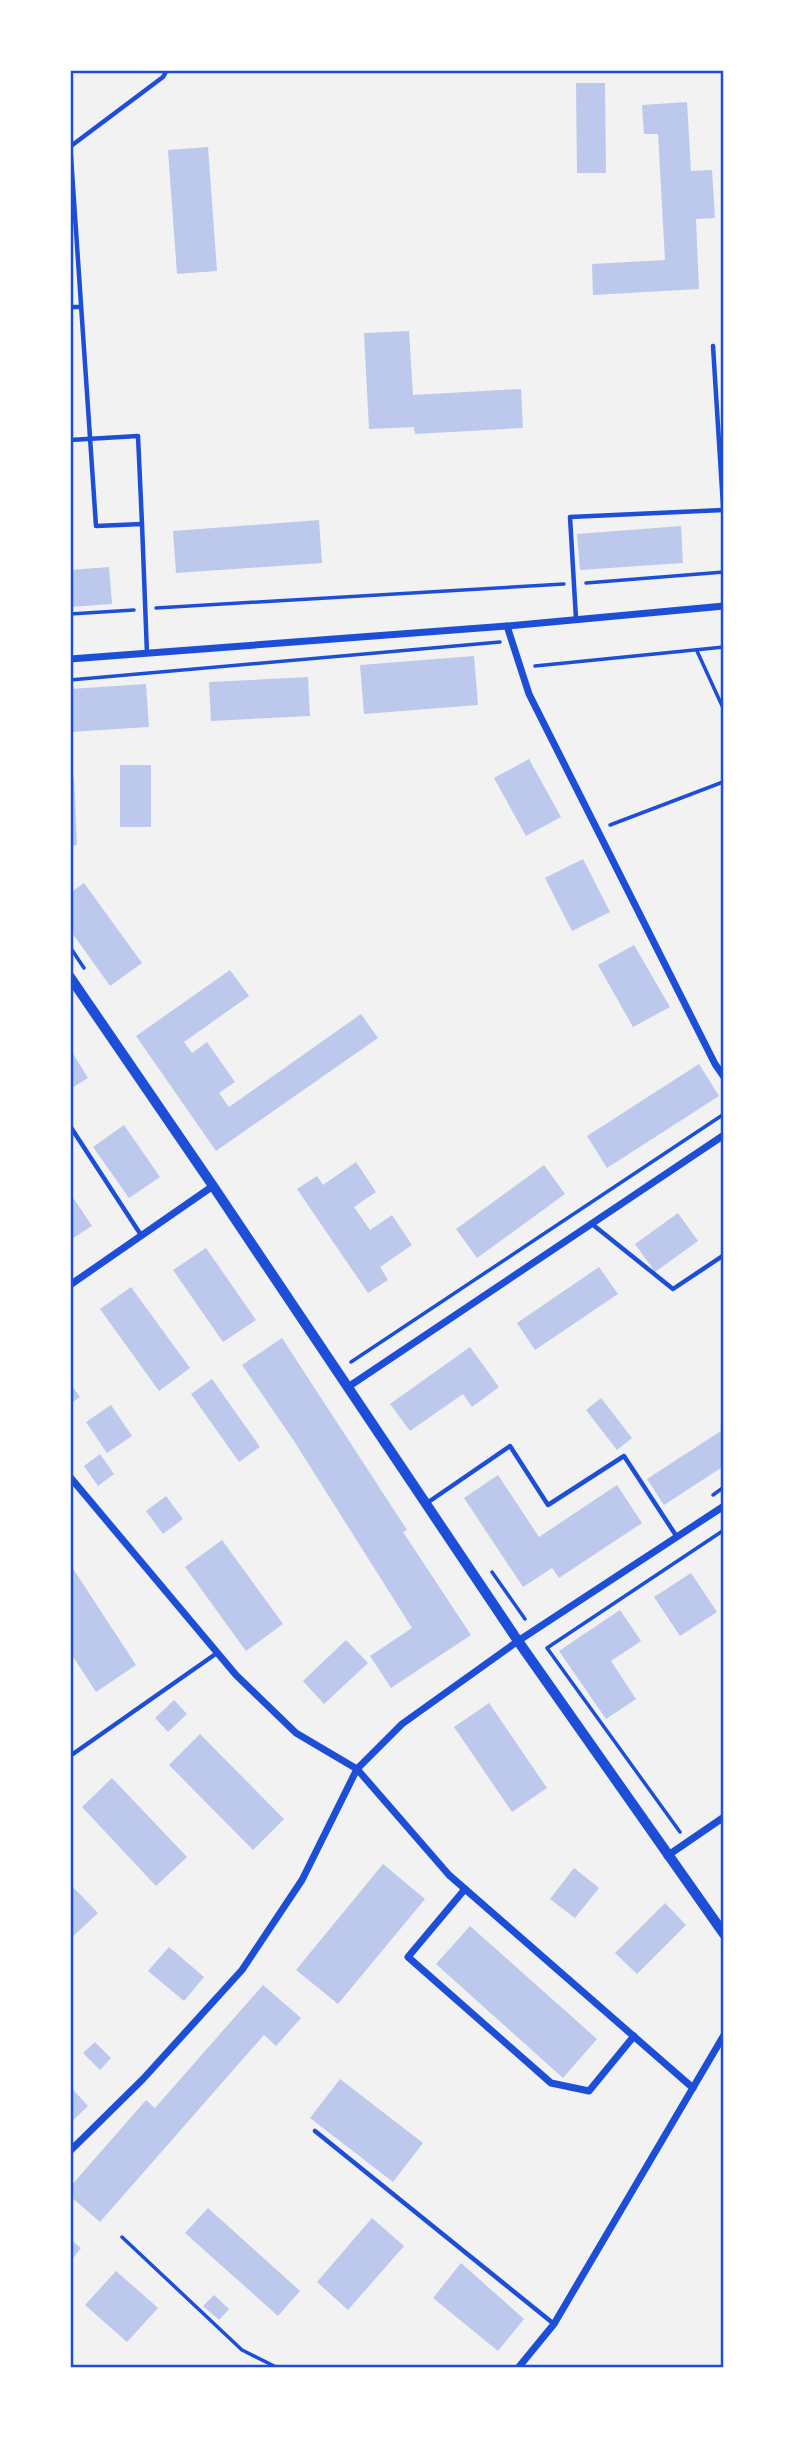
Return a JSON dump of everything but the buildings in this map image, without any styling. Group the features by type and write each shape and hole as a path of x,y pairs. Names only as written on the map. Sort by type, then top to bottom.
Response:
{"street":[{"path":"70,659 507,626 724,606"},
{"path":"507,626 529,694 715,1064 724,1077"},
{"path":"70,977 518,1641 724,1934"},
{"path":"348,1387 724,1135"},
{"path":"70,1285 213,1186"},
{"path":"70,1477 236,1675 296,1732 358,1769 449,1875 693,2088"},
{"path":"70,2151 143,2079 242,1970 302,1880 358,1769 402,1724 518,1641 724,1506"},
{"path":"667,1856 724,1817"},
{"path":"465,1889 408,1957 541,2074 551,2082 589,2091 634,2036"},
{"path":"518,2368 555,2324 724,2035"}],"lane":[{"path":"142,524 96,526 70,145 163,77 167,70"},
{"path":"70,307 81,307"},
{"path":"713,346 724,522"},
{"path":"70,440 138,436 146,654"},
{"path":"576,619 570,517 723,510"},
{"path":"70,1126 141,1235"},
{"path":"592,1224 673,1289 724,1255"},
{"path":"426,1503 510,1446 548,1505 624,1456 677,1536"},
{"path":"70,1756 218,1652"},
{"path":"315,2131 555,2324"}],"path":[{"path":"70,614 724,572"},
{"path":"70,680 512,641"},
{"path":"520,667 724,647"},
{"path":"697,651 724,710"},
{"path":"597,830 724,783 724,764"},
{"path":"70,947 86,970"},
{"path":"362,1378 351,1362 724,1114"},
{"path":"713,1495 724,1488"},
{"path":"687,1842 547,1648 724,1530"},
{"path":"486,1563 525,1620 536,1613"},
{"path":"122,2237 242,2350 278,2368"}]}
